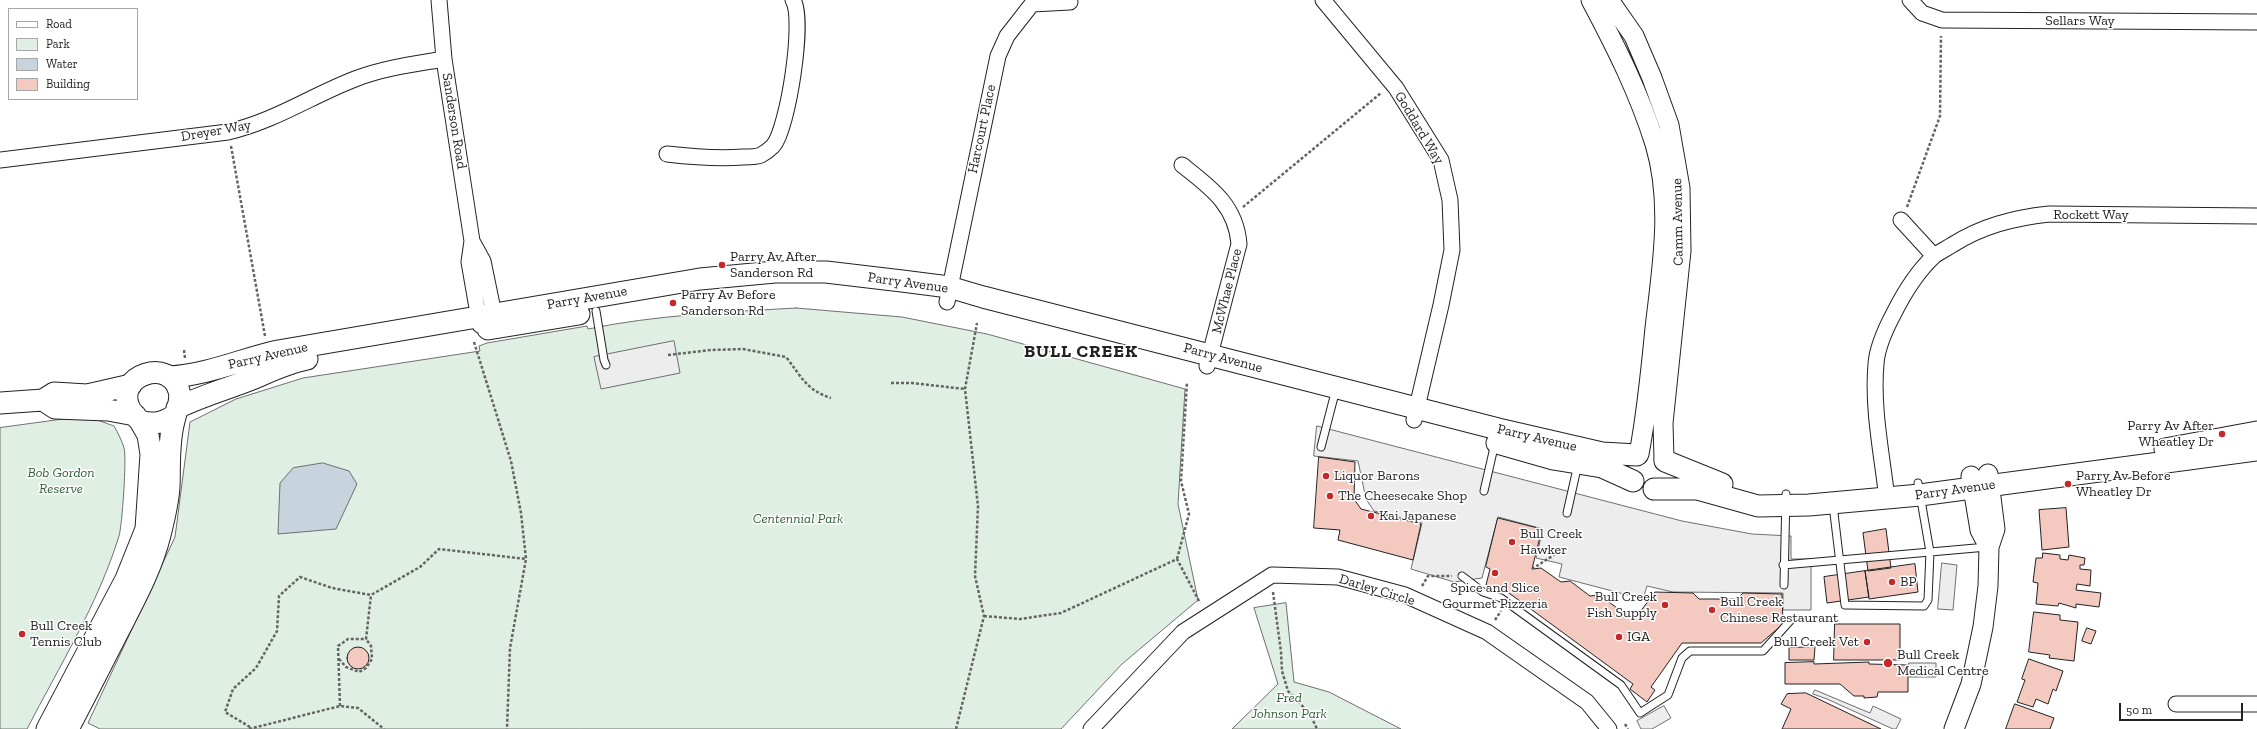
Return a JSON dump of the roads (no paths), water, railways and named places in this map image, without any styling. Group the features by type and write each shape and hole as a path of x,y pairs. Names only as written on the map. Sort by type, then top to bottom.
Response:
{"main road":[{"name":"Parry Avenue","path":"43,400 55,408 108,410 137,418 151,424 161,423 200,397 252,378 284,364 484,325 700,279 775,272 826,272 948,294 1106,339 1209,360 1497,436 1578,464 1602,467 1633,481"},
{"name":"Parry Avenue","path":"0,403 43,400 54,392 87,395 131,385 142,374 160,372 169,377 198,374 244,359 278,351 596,311 683,295 767,286 851,288 948,294"},
{"path":"68,729 141,586 154,554 166,509 169,446 179,392 176,383 169,377"},
{"path":"47,729 126,579 146,529 151,454 148,435 129,407 127,397 131,385"},
{"name":"Parry Avenue","path":"1981,481 2257,432"},
{"name":"Parry Avenue","path":"1497,436 1602,453 1638,455"},
{"name":"Parry Avenue","path":"1654,488 1697,489 1758,506 1786,500 1832,498 1886,493 2257,450"},
{"path":"1652,452 1664,460 1668,468 1664,482 1654,488 1641,487 1633,481 1630,469 1632,461 1638,455 1652,452"},
{"name":"Parry Avenue","path":"1664,460 1718,483 1786,500"}],"street":[{"name":"Sanderson Road","path":"439,0 444,59 472,241 469,262 484,325"},
{"path":"667,154 714,159 760,156 774,145 783,123 794,69 798,35 796,6 793,0"},
{"name":"Goddard Way","path":"1323,0 1392,84 1441,160 1450,200 1452,250 1441,305 1415,414"},
{"name":"Camm Avenue","path":"1591,0 1626,66 1655,145 1663,188 1666,230 1646,412 1638,455"},
{"name":"Camm Avenue","path":"1609,0 1634,36 1652,78 1668,125 1680,188 1681,252 1663,422 1664,460"},
{"name":"Sellars Way","path":"1910,0 1922,13 1942,20 2257,22"},
{"name":"Harcourt Place","path":"948,294 998,56 1007,36 1030,2 1070,2"},
{"name":"Dreyer Way","path":"0,160 228,132 255,126 356,79 398,67 444,59"},
{"name":"McWhae Place","path":"1182,165 1216,192 1238,228 1239,244 1209,360"},
{"name":"Rockett Way","path":"1886,493 1874,396 1876,362 1885,329 1900,302 1916,278 1934,256 1963,238 1989,226 2017,218 2049,214 2257,216"},
{"path":"1901,220 1934,256"},
{"path":"1954,729 1971,684 1978,651 1988,586 1989,547 1995,529 1981,481"},
{"name":"Darley Circle","path":"1091,729 1183,632 1272,575 1338,576 1413,599 1487,632 1587,702 1609,729"},
{"path":"2176,704 2257,704"}],"lane":[{"path":"596,311 606,365"},
{"path":"1320,447 1335,394"},
{"path":"1484,491 1497,436"},
{"path":"1567,513 1578,464"},
{"path":"1832,498 1845,605 1924,606 1928,600 1930,552 1919,489"},
{"path":"1784,585 1783,565 1786,500"},
{"path":"1783,565 1989,547"},
{"path":"1462,576 1483,592 1508,602 1620,685 1640,713 1668,695 1682,658 1690,651 1763,651 1790,621"}],"water":[{"path":"323,463 349,471 357,484 336,529 278,534 280,483 293,468"}],"place":[{"name":"Parry Av After Sanderson Rd","path":"722,265"},
{"name":"Parry Av Before Sanderson Rd","path":"673,303"},
{"name":"Parry Av After Wheatley Dr","path":"2222,434"},
{"name":"Liquor Barons","path":"1326,476"},
{"name":"Parry Av Before Wheatley Dr","path":"2068,484"},
{"name":"The Cheesecake Shop","path":"1330,496"},
{"name":"Kai Japanese","path":"1371,516"},
{"name":"Bull Creek Hawker","path":"1512,542"},
{"name":"Spice and Slice Gourmet Pizzeria","path":"1495,573"},
{"name":"BP","path":"1892,582"},
{"name":"Bull Creek Fish Supply","path":"1665,605"},
{"name":"Bull Creek Chinese Restaurant","path":"1712,610"},
{"name":"Bull Creek Tennis Club","path":"22,634"},
{"name":"IGA","path":"1619,637"},
{"name":"Bull Creek Vet","path":"1867,642"},
{"name":"Bull Creek Medical Centre","path":"1888,663"}],"district":[{"name":"BULL CREEK","path":"1081,352"}],"park label":[{"name":"Bob Gordon Reserve","path":"61,482"},
{"name":"Centennial Park","path":"798,519"},
{"name":"Fred Johnson Park","path":"1289,706"}]}
